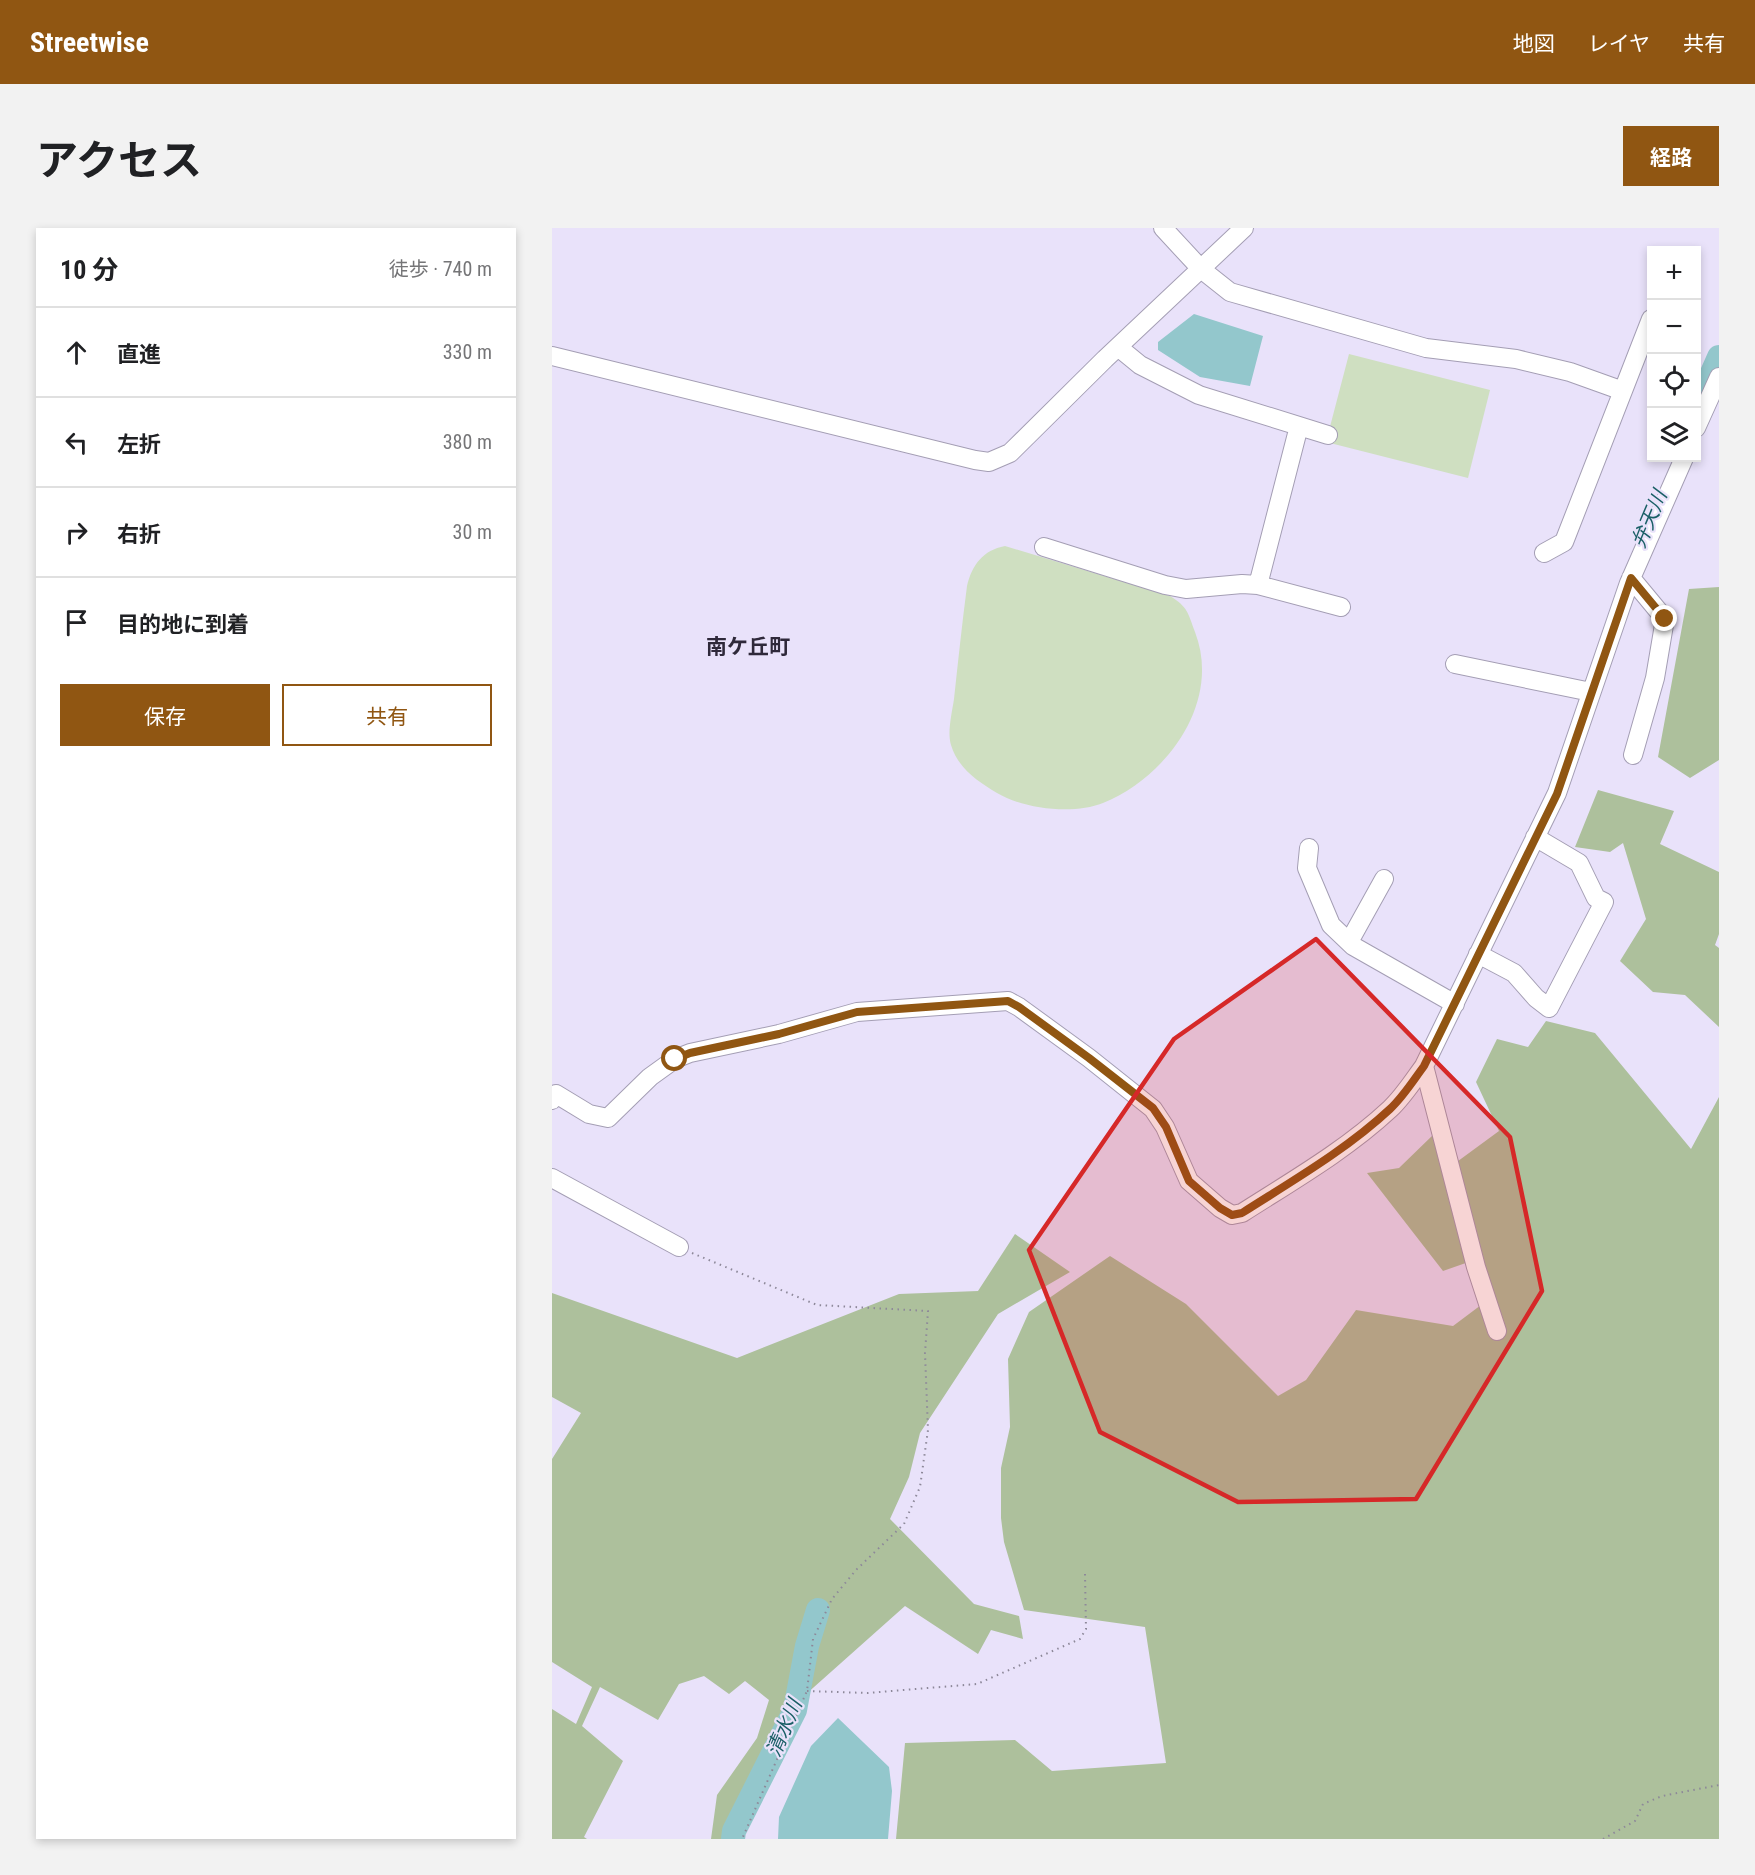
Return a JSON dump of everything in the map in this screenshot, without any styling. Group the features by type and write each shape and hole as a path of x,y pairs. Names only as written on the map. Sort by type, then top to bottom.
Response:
{"street":[{"path":"1163,228 1201,269 1230,292 1426,348 1516,359 1570,372 1623,391"},
{"path":"552,356 989,462 1010,453 1244,228"},
{"path":"1544,553 1564,542 1647,329"},
{"path":"1118,347 1140,365 1199,395 1328,435"},
{"path":"1701,417 1719,376"},
{"path":"1258,585 1299,426"},
{"path":"552,1100 556,1094 589,1114 608,1118 650,1077 675,1059 690,1053 779,1034 857,1012 1008,1001 1089,1058 1153,1108 1166,1127 1189,1181 1220,1208 1232,1215 1242,1213 1336,1152 1389,1110 1401,1098 1424,1066 1557,794 1631,578 1682,462"},
{"path":"1044,547 1165,585 1186,589 1242,584 1258,585 1341,607"},
{"path":"1631,578 1665,619 1655,678 1633,755"},
{"path":"1455,664 1591,692"},
{"path":"1478,954 1514,973 1536,998 1549,1008 1604,903 1596,898 1579,863 1535,837"},
{"path":"1309,848 1307,868 1331,926 1349,942 1455,1004"},
{"path":"1349,942 1384,879"},
{"path":"1424,1066 1476,1267 1497,1331"},
{"path":"552,1178 678,1247"}],"path":[{"path":"678,1247 817,1305 928,1311 925,1353 928,1430 920,1487 904,1524 856,1570 832,1599 813,1639 807,1691 742,1839"},
{"path":"807,1691 867,1692 977,1684 1080,1639 1086,1629 1085,1574"},
{"path":"1603,1839 1635,1821 1643,1804 1662,1796 1719,1785"}],"highlighted area":[{"path":"1316,939 1510,1137 1542,1291 1416,1499 1238,1502 1100,1432 1029,1250 1174,1039"}],"shaded area":[{"path":"1194,314 1263,336 1250,386 1200,377 1158,350 1158,342"},
{"path":"1349,354 1490,390 1468,478 1326,442"},
{"path":"1005,546 1170,596 1184,607 1191,620 1201,658 1201,685 1195,710 1183,734 1167,756 1148,775 1126,791 1103,803 1078,809 1063,809 1034,806 1008,799 976,779 963,767 954,753 951,745 950,722 967,586 975,565 990,551"},
{"path":"1719,587 1719,760 1690,778 1658,757 1689,589"},
{"path":"1598,790 1674,811 1660,844 1719,872 1719,934 1715,945 1719,948 1719,1027 1685,995 1653,992 1620,961 1646,919 1623,843 1610,852 1575,847"},
{"path":"1546,1021 1595,1033 1691,1149 1719,1097 1719,1839 896,1839 905,1743 1015,1740 1052,1771 1166,1763 1145,1627 1024,1610 1004,1542 1001,1518 1001,1468 1010,1427 1008,1359 1029,1312 1110,1256 1186,1304 1278,1396 1306,1380 1356,1310 1453,1326 1493,1296 1480,1258 1443,1271 1367,1173 1399,1168 1434,1134 1454,1164 1499,1131 1476,1082 1497,1039 1528,1047"},
{"path":"1015,1234 1070,1272 998,1314 920,1433 909,1477 890,1519 974,1604 1019,1616 1023,1639 991,1630 978,1654 905,1606 777,1720 727,1827 725,1839 711,1839 717,1795 757,1738 769,1700 745,1681 729,1694 704,1676 679,1684 658,1720 600,1687 582,1726 623,1761 584,1837 587,1839 552,1839 552,1709 576,1724 592,1687 552,1662 552,1459 581,1413 552,1397 552,1293 737,1358 899,1294 978,1291"},
{"path":"838,1718 889,1767 892,1791 888,1839 778,1839 779,1817 811,1746"}],"waterway":[{"name":"弁天川","path":"1701,398 1719,357"},
{"name":"清水川","path":"733,1839 734,1831 795,1710 807,1646 818,1610"}],"district":[{"name":"南ケ丘町","path":"748,647"}],"route":[{"path":"675,1059 690,1053 779,1034 857,1012 1008,1001 1089,1058 1153,1108 1166,1127 1189,1181 1220,1208 1232,1215 1242,1213 1336,1152 1389,1110 1401,1098 1424,1066 1557,794 1631,578 1665,619"}]}
